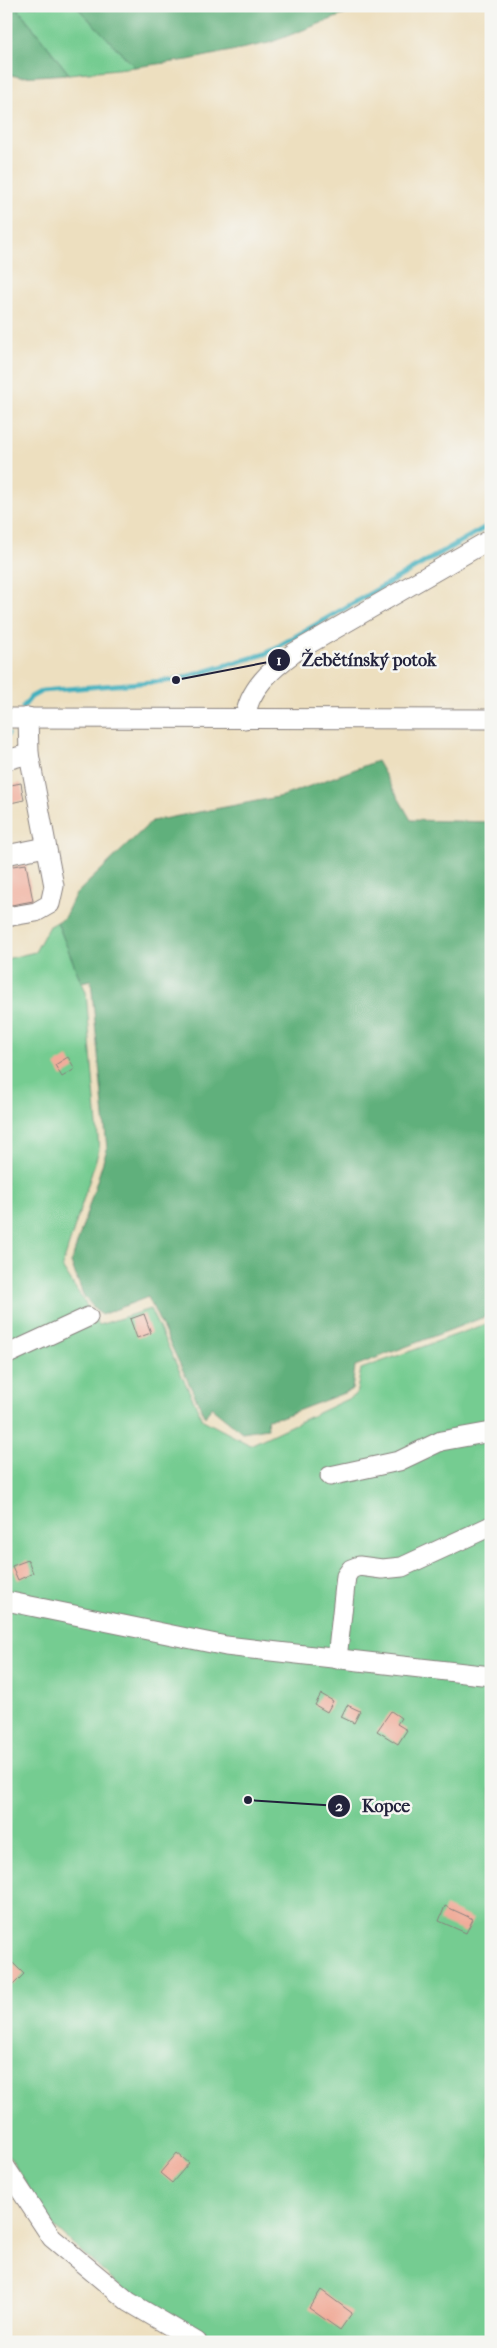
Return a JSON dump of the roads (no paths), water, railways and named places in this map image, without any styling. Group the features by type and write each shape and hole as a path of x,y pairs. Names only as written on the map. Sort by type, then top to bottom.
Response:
{"street":[{"path":"245,719 246,709 253,693 273,669 295,652 491,539"},
{"path":"6,917 36,912 50,904 54,886 29,754 17,718 491,719"},
{"path":"6,760 29,754"},
{"path":"6,855 46,848"},
{"path":"6,1354 88,1317"},
{"path":"330,1476 399,1461 441,1441 491,1432"},
{"path":"337,1659 346,1576 351,1569 359,1566 382,1569 402,1567 491,1526"},
{"path":"6,1601 226,1646 491,1676"},
{"path":"6,2168 52,2238 129,2302 197,2342"}],"waterway":[{"path":"23,707 31,697 42,691 176,680 265,654 491,524"}],"place":[{"name":"Žebětínský potok","path":"176,680"},
{"name":"Kopce","path":"248,1800"}]}
